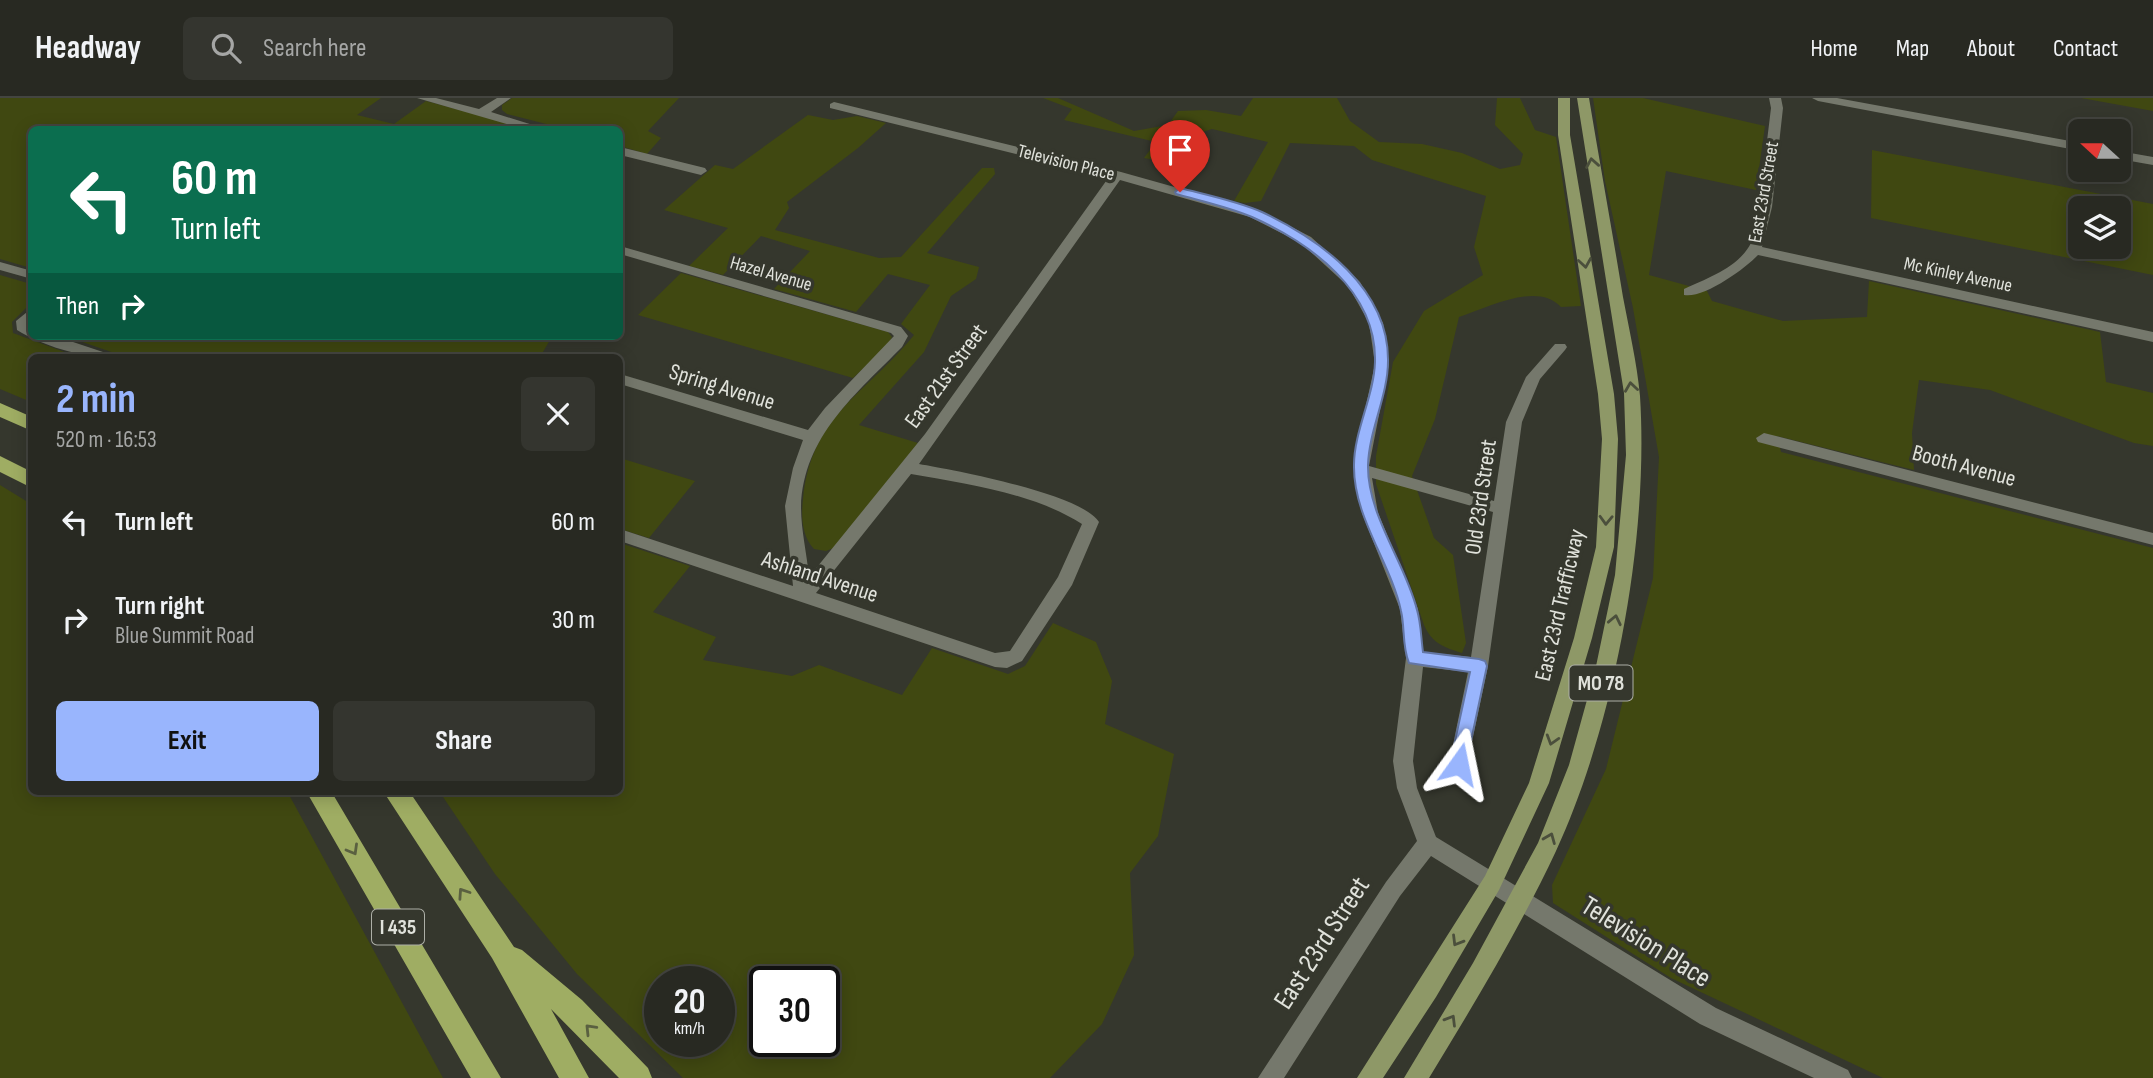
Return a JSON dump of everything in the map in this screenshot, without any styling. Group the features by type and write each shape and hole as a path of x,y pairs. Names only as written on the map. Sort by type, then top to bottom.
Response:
{"highway":[{"path":"0,409 28,423"},
{"path":"0,463 28,479"},
{"name":"I 435","path":"320,795 482,1073"},
{"path":"398,795 502,949 575,1078"},
{"path":"502,949 572,1010 638,1078"}],"main road":[{"name":"East 23rd Trafficway","path":"1369,1078 1428,989 1492,883 1539,783 1583,638 1605,547 1610,439 1606,394 1564,135 1564,98"},
{"name":"MO 78","path":"1416,1078 1481,971 1547,847 1579,765 1604,671 1624,575 1634,455 1632,393 1583,98"}],"street":[{"path":"423,98 529,126"},
{"path":"482,113 505,98"},
{"name":"East 23rd Street","path":"1689,292 1738,267 1755,250 1769,182 1777,108 1774,98"},
{"path":"1818,98 2068,145"},
{"name":"Television Place","path":"834,106 1219,202 1273,222 1306,240 1355,285 1377,323 1382,364 1362,470"},
{"path":"623,152 701,172"},
{"path":"2132,157 2153,161"},
{"name":"East 21st Street","path":"803,597 907,467 1117,175"},
{"name":"Mc Kinley Avenue","path":"1755,250 2153,337"},
{"name":"Hazel Avenue","path":"623,251 896,330 901,336 897,344 830,412 812,437"},
{"path":"0,266 28,274"},
{"path":"52,340 95,354"},
{"name":"Old 23rd Street","path":"1479,666 1518,407 1533,377 1560,347"},
{"name":"Spring Avenue","path":"623,380 812,437"},
{"path":"803,597 793,506 801,468 812,437"},
{"name":"Booth Avenue","path":"1763,438 2153,539"},
{"name":"Ashland Avenue","path":"623,536 803,597 1007,661 1016,656 1066,580 1091,522 1047,502 998,487 907,467"},
{"path":"1428,843 1407,788 1403,761 1415,658 1409,609 1370,513 1362,470 1502,509"},
{"path":"1415,658 1479,666 1459,764"},
{"name":"Television Place","path":"1428,843 1709,1016 1840,1078"},
{"name":"East 23rd Street","path":"1270,1078 1393,889 1428,843"}],"green space":[{"path":"0,98 381,98 357,115 394,124 426,101 520,126 28,126 28,267 0,259"},
{"path":"512,98 679,98 648,131 661,138 647,154 623,147 623,126 554,126 507,114 502,110 502,105"},
{"path":"1043,98 1058,98 1134,131 1168,125 1178,111 1206,110 1241,116 1253,98 1337,98 1350,121 1379,142 1422,144 1462,153 1500,169 1520,165 1523,154 1495,125 1497,98 1520,98 1535,130 1556,137 1581,306 1561,307 1539,296 1526,296 1459,317 1435,419 1412,476 1434,538 1453,555 1466,643 1462,653 1439,644 1424,625 1376,484 1376,456 1393,362 1424,311 1483,275 1474,247 1486,196 1372,160 1354,146 1290,143 1261,201 1234,201 1268,142 1212,129 1168,143 1156,160 1144,158 1156,142 1064,120 1072,109"},
{"path":"1593,98 1643,98 1765,126 1756,190 1666,171 1649,275 1707,291 1712,301 1783,321 1867,317 1869,281 2100,332 2106,382 2153,393 2153,446 2134,443 1990,390 1919,380 1912,433 1914,470 1777,436 1781,452 2153,548 2153,1078 1883,1078 1671,978 1553,903 1552,885 1606,769 1653,578 1659,457 1633,308 1605,181"},
{"path":"2081,98 2153,98 2153,111"},
{"path":"808,115 833,120 857,116 886,123 787,202 789,208 775,230 879,258 901,257 982,168 994,168 995,174 927,253 979,267 976,279 951,296 924,352 859,425 918,443 836,547 826,551 814,549 810,544 802,520 808,470 817,446 844,407 914,335 901,324 930,285 888,274 856,312 774,289 810,251 761,236 723,275 689,266 728,228 664,210 715,165 733,169"},
{"path":"1872,150 2111,196 2068,196 2068,258 1871,218"},
{"path":"2131,200 2153,204 2153,275 2074,259 2131,259"},
{"path":"681,273 888,332 892,337 889,344 853,378 638,315"},
{"path":"0,275 28,283 28,306 12,322 13,333 70,354 28,354 28,401 0,389"},
{"path":"77,340 550,340 542,354 117,354"},
{"path":"623,459 695,481 649,538 623,530"},
{"path":"0,485 28,502 28,795 289,795 443,1078 0,1078"},
{"path":"623,544 690,566 653,612 716,637 703,660 792,676 819,665 902,695 932,648 1008,674 1025,666 1053,623 1096,642 1112,681 1105,724 1174,754 1158,836 1130,873 1134,955 1102,1024 1050,1078 683,1078 662,1057 735,1057 735,966 644,966 644,1040 577,974 495,874 442,795 623,795"}],"building":[{"path":"1175,144 1204,152 1192,170 1162,163"}],"route":[{"path":"1180,192 1255,214 1306,240 1355,285 1377,323 1382,364 1361,465 1370,513 1409,609 1415,658 1479,666 1459,764"}]}
